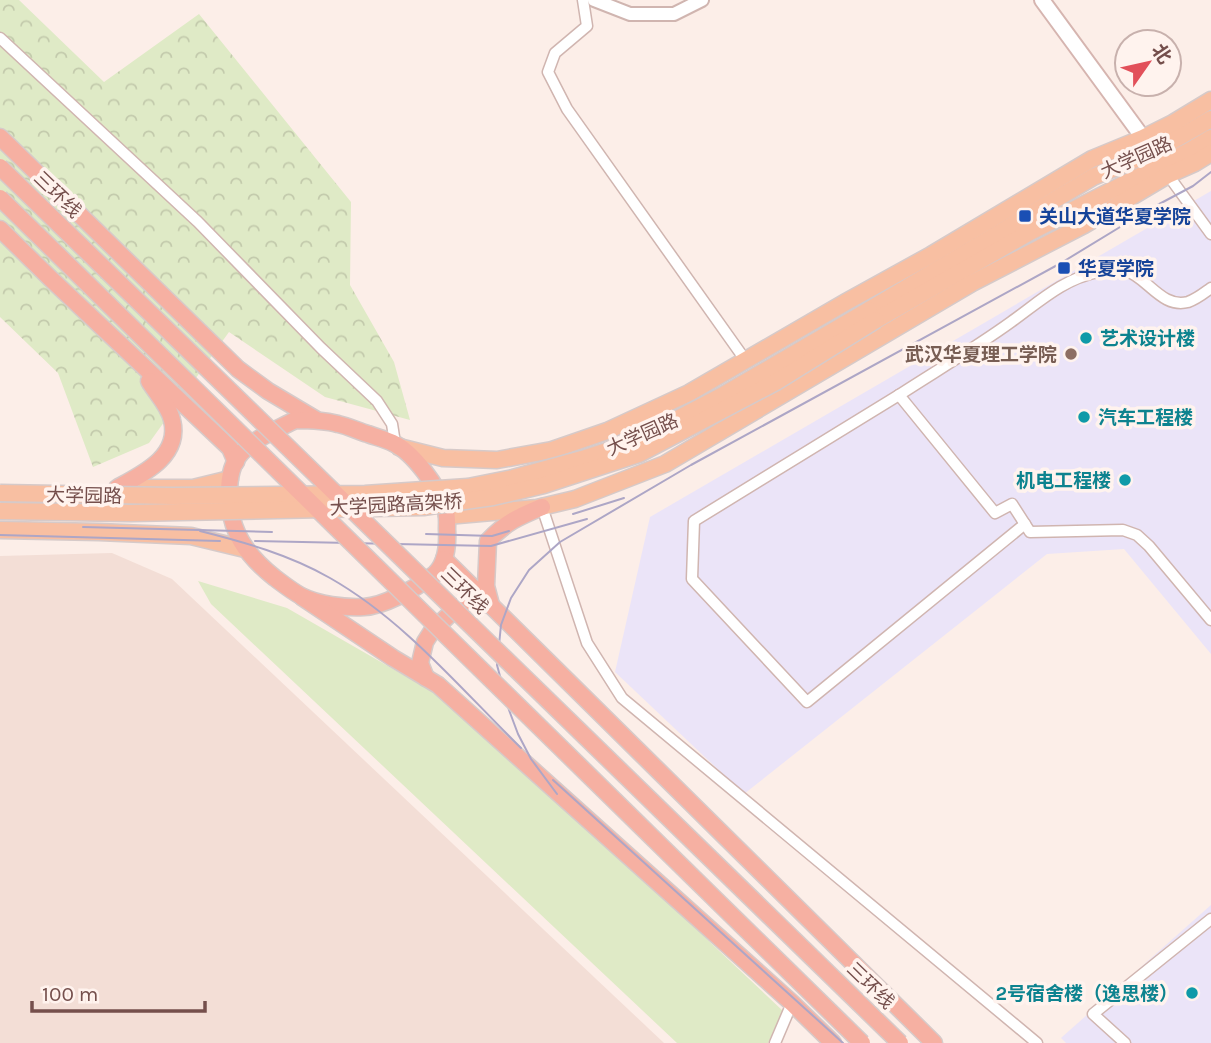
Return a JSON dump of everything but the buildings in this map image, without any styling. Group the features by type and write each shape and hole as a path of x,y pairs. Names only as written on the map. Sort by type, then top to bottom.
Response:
{"highway":[{"path":"0,137 238,369 318,421"},
{"name":"三环线","path":"0,167 900,1043"},
{"path":"0,198 862,1043"},
{"path":"0,229 230,448 236,462"},
{"path":"117,488 150,470 162,458 171,446 173,432 172,419 129,353"},
{"path":"302,597 344,607 366,607 416,587 434,575 443,564 448,539 447,516 440,496 431,480 397,445 339,424 296,420 260,439 241,453 231,469 229,501 232,523 245,549 258,565 302,597 438,685 792,1003 833,1043"},
{"path":"491,605 486,586 488,541 503,526 542,507"},
{"path":"444,559 934,1043"},
{"path":"426,678 420,663 425,642 432,631 466,603 491,605"}],"main road":[{"path":"1042,0 1156,157 1195,163 1211,153"},
{"path":"1156,157 1211,100"},
{"name":"大学园路","path":"447,516 542,507 575,499 665,464 972,283 1084,225 1156,157 1211,119"},
{"path":"397,445 443,458 497,460 552,450 607,431 689,393 746,361 1091,159 1156,157 1189,152 1211,138"},
{"name":"大学园路","path":"0,493 172,496 365,494 468,487 582,460 622,446 660,428 873,315 928,283 1093,177 1156,157"},
{"path":"869,289 928,283 972,283"},
{"name":"大学园路高架桥","path":"0,511 131,513 423,507 493,497 544,485 639,454 776,382 873,315"},
{"name":"大学园路","path":"0,486 192,488 230,479"},
{"name":"大学园路","path":"0,530 99,531 191,536 245,549"}],"street":[{"path":"583,0 587,26 555,53 548,72 567,109 746,361"},
{"path":"594,0 630,14 674,14 702,0"},
{"path":"0,38 198,222 321,348 377,401 392,424 397,445"},
{"path":"1156,157 1211,234"},
{"path":"1025,524 807,702 692,579 694,521 899,395 1010,323 1059,286 1100,271 1123,270 1169,301 1192,301 1211,288"},
{"path":"899,395 995,513 1012,504 1030,532 1123,530 1137,536 1149,546 1211,620"},
{"path":"542,507 587,643 622,698 1037,1043"},
{"path":"1125,1043 1093,1014 1211,919"},
{"path":"775,1043 792,1003"}],"shaded area":[{"name":"武汉华夏理工学院","path":"1211,191 1211,654 1124,549 1047,554 744,794 615,672 650,517"},
{"path":"112,553 172,579 664,1043 0,1043 0,556"},
{"path":"1211,905 1211,1043 1066,1043 1061,1038"}],"green space":[{"path":"0,0 19,0 104,82 199,14 351,202 350,285 394,362 410,420 325,397 229,332 149,443 93,467 58,373 0,317"},
{"path":"198,581 287,608 407,677 439,676 783,1011 768,1043 677,1043 211,604"}],"tram line":[{"path":"557,794 531,759 518,734 497,665 501,625 511,598 529,570 560,542 691,465 1061,263 1193,186 1211,172"},
{"path":"573,514 624,498"},
{"path":"255,541 491,546 587,519"},
{"path":"83,527 272,532"},
{"path":"200,531 283,556 315,570 357,595 383,614 431,657 521,748"},
{"path":"426,534 492,536 509,531"},
{"path":"0,535 220,541"},
{"path":"553,780 843,1043"}],"place":[{"name":"关山大道华夏学院","path":"1025,216"},
{"name":"华夏学院","path":"1064,268"},
{"name":"艺术设计楼","path":"1086,338"},
{"name":"武汉华夏理工学院","path":"1071,354"},
{"name":"汽车工程楼","path":"1084,417"},
{"name":"机电工程楼","path":"1125,480"},
{"name":"2号宿舍楼（逸思楼）","path":"1192,993"}]}
